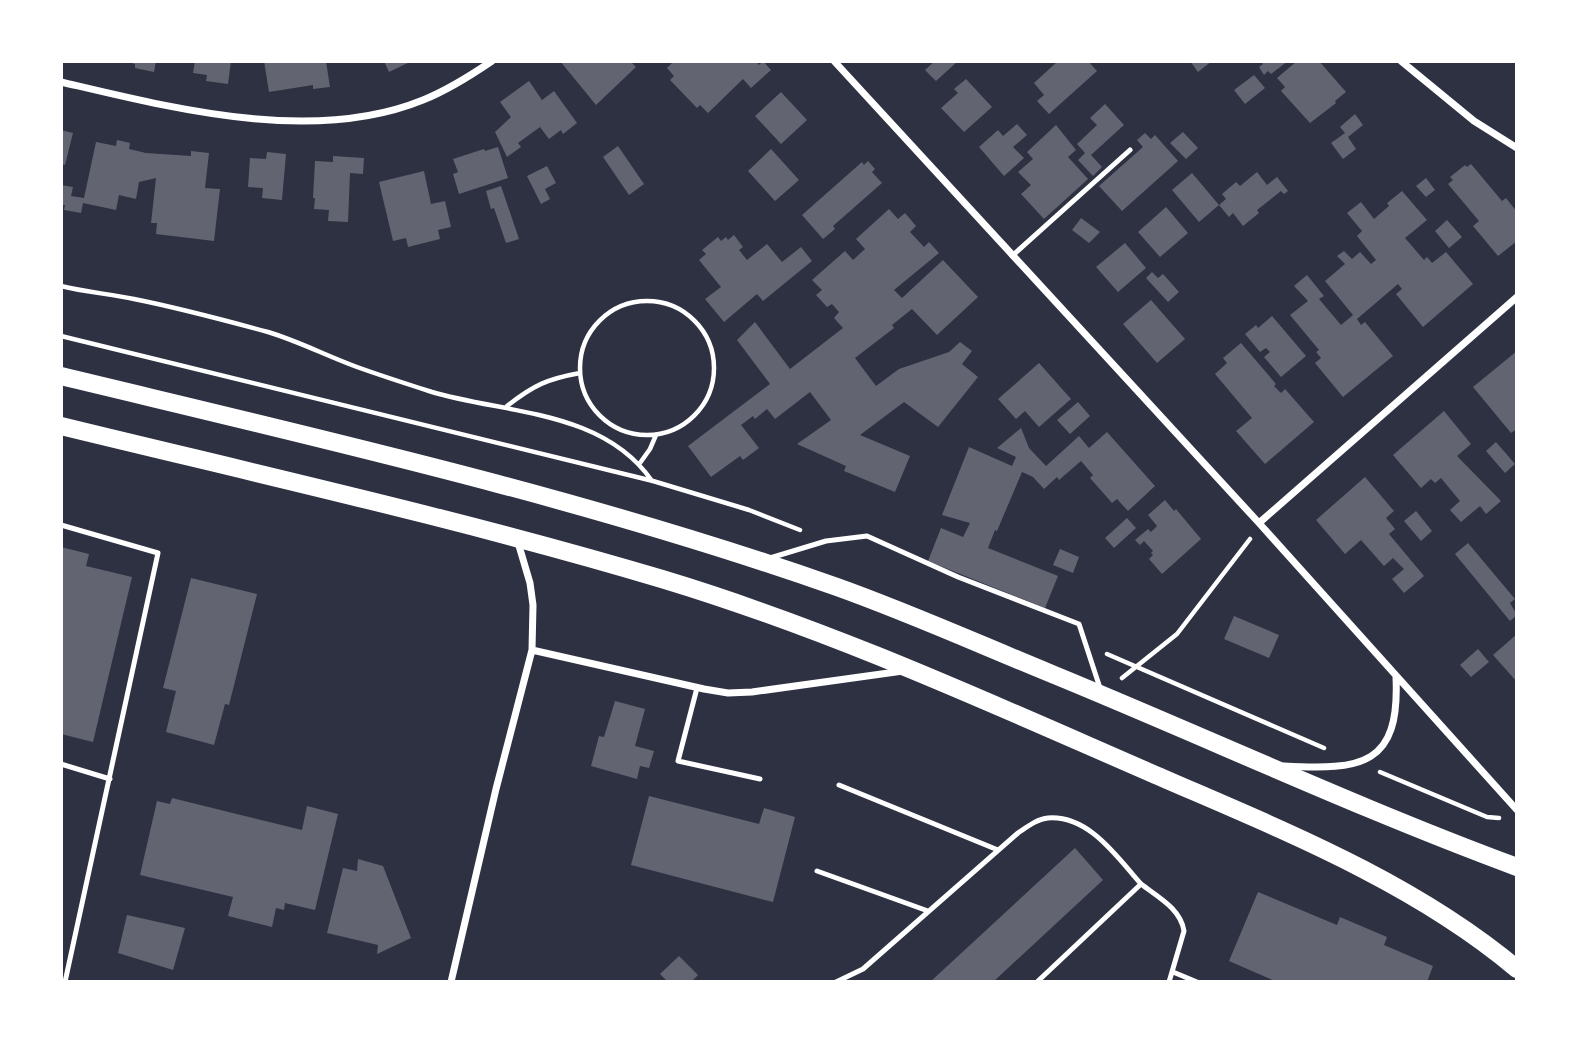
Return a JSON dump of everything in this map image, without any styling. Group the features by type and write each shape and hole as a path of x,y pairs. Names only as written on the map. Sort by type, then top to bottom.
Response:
{"main road":[{"path":"61,376 526,491 632,520 758,561 901,612 1102,694 1438,838 1517,867"},
{"path":"61,426 517,539 664,580 785,620 916,670 1273,827 1449,918 1517,969"}],"street":[{"path":"61,82 193,112 278,121 319,120 353,117 420,102 492,61"},
{"path":"834,61 1259,523 1517,810"},
{"path":"1401,61 1474,121 1517,148"},
{"path":"1259,523 1517,297"},
{"path":"451,982 532,650 533,605 530,583 517,539"},
{"path":"532,650 728,693 916,670"},
{"path":"1263,765 1340,767 1358,762 1382,747 1390,737 1398,706 1396,676"}],"lane":[{"path":"1012,256 1130,150"},
{"path":"61,525 158,553 65,982"},
{"path":"758,561 826,541 867,536 958,577 1079,624 1102,694"},
{"path":"697,688 678,761 760,779"},
{"path":"61,764 110,779"},
{"path":"839,785 998,850"},
{"path":"836,982 863,969 1018,833 1048,818 1069,821 1088,829 1141,884 1166,903 1183,924 1184,932 1169,982"},
{"path":"817,871 928,911"},
{"path":"1037,982 1141,884"},
{"path":"1173,972 1197,982"}],"path":[{"path":"61,286 135,299 271,333 436,393 558,420 598,435 630,454 653,481"},
{"path":"655,301 686,313 703,331 714,365 713,381 707,397 693,416 675,428 656,435 629,432 607,421 594,408 584,389 580,373 581,356 587,338 598,323 616,308 636,302 655,301"},
{"path":"61,336 653,481 750,510 826,541"},
{"path":"506,407 530,388 551,379 580,373"},
{"path":"640,463 656,435"},
{"path":"1102,694 1177,635 1241,552 1259,523"},
{"path":"1086,645 1487,817"}],"building":[{"path":"126,61 156,61 154,72 135,68 135,64"},
{"path":"195,61 231,61 228,84 206,81 207,75 193,73"},
{"path":"264,61 326,61 330,87 313,89 313,85 269,92"},
{"path":"384,61 412,61 389,72"},
{"path":"560,61 630,61 636,67 596,105"},
{"path":"674,61 756,61 759,65 763,61 771,70 751,88 743,79 708,113 700,105 697,108 670,80 674,76 667,68"},
{"path":"935,61 958,61 936,81 925,70"},
{"path":"1058,61 1088,61 1097,71 1049,114 1037,101 1044,95 1034,83"},
{"path":"1190,61 1212,61 1198,72"},
{"path":"1261,61 1288,61 1271,74 1268,71 1264,75 1259,67 1263,64"},
{"path":"1297,61 1319,61 1346,92 1310,123 1281,91 1285,87 1277,78"},
{"path":"1254,75 1265,88 1245,104 1234,90"},
{"path":"966,79 992,107 964,132 941,108 958,93 954,89"},
{"path":"529,81 542,100 554,91 577,123 563,134 561,130 549,139 540,127 518,143 521,147 507,157 495,132 511,117 500,102"},
{"path":"781,92 807,120 781,144 755,116"},
{"path":"1105,104 1124,125 1091,155 1102,167 1093,176 1078,160 1085,153 1077,144 1097,125 1090,118"},
{"path":"1355,114 1363,125 1348,137 1356,149 1343,159 1331,143 1345,133 1340,127"},
{"path":"1017,124 1027,135 1013,147 1024,158 1004,176 979,147 998,130 1003,136"},
{"path":"1056,125 1076,150 1068,157 1088,179 1044,219 1021,194 1031,185 1018,172 1033,159 1027,152"},
{"path":"61,130 73,133 65,165 61,164"},
{"path":"1183,132 1198,148 1186,159 1170,143"},
{"path":"1145,133 1151,139 1155,135 1178,161 1122,211 1099,186 1143,147 1137,140"},
{"path":"117,140 130,143 129,149 146,153 191,156 191,151 209,153 205,188 220,189 214,241 156,234 157,223 151,223 156,178 139,182 136,199 119,195 116,210 83,203 81,213 64,210 65,205 61,205 61,185 73,187 71,196 84,198 96,142 116,146"},
{"path":"618,146 644,184 629,195 603,157"},
{"path":"498,147 508,178 459,194 453,174 458,172 453,159"},
{"path":"771,149 799,180 775,201 748,171"},
{"path":"267,152 286,154 282,200 262,198 263,188 248,187 250,158 266,159"},
{"path":"333,156 364,158 363,174 350,173 348,222 328,221 329,210 314,209 315,161 333,162"},
{"path":"868,161 875,169 872,172 882,183 833,226 835,229 823,239 802,215 862,162 864,165"},
{"path":"1471,164 1502,201 1506,198 1517,212 1517,241 1498,256 1473,226 1479,221 1448,184 1453,180 1450,177 1465,165 1467,167"},
{"path":"547,166 556,183 545,189 550,199 541,204 527,176"},
{"path":"424,171 431,204 445,201 451,227 438,230 440,239 408,247 406,238 393,241 379,182"},
{"path":"1257,172 1267,185 1277,177 1288,191 1284,194 1281,191 1257,210 1259,213 1243,226 1233,213 1229,217 1219,205 1226,199 1222,194 1236,182 1240,186"},
{"path":"1192,173 1219,205 1199,222 1172,190"},
{"path":"1426,178 1435,190 1426,197 1416,186"},
{"path":"501,186 519,239 506,243 486,191"},
{"path":"1402,191 1427,220 1405,238 1424,260 1427,257 1432,263 1446,252 1473,284 1423,327 1396,294 1402,289 1398,284 1357,319 1361,325 1365,322 1393,356 1343,397 1315,363 1321,358 1316,352 1319,350 1290,315 1308,301 1294,286 1307,275 1324,296 1319,299 1341,325 1353,315 1325,281 1345,264 1337,256 1344,251 1352,259 1360,252 1371,264 1376,260 1357,236 1362,231 1347,213 1361,202 1374,219 1389,206 1387,203"},
{"path":"1166,207 1188,233 1160,257 1138,232"},
{"path":"889,209 898,219 905,213 916,226 910,232 924,247 929,242 939,253 894,290 902,298 943,260 978,297 937,335 912,309 892,325 894,328 855,358 876,386 899,369 949,352 960,342 972,351 962,364 978,377 938,427 904,402 860,435 910,456 895,492 844,471 846,466 797,444 831,420 810,392 775,419 767,409 755,419 753,416 741,425 759,448 743,460 740,456 711,477 688,446 770,384 737,340 755,322 790,369 843,328 834,318 839,312 832,304 827,307 816,295 822,290 812,280 845,251 853,260 865,249 856,239"},
{"path":"1081,218 1100,232 1089,243 1072,230"},
{"path":"1447,220 1462,237 1449,248 1435,231"},
{"path":"734,235 743,247 739,250 747,260 767,244 782,262 801,247 812,261 763,301 757,294 724,322 705,299 721,287 699,260 706,254 702,250 718,237 721,241"},
{"path":"1125,243 1146,268 1118,292 1096,267"},
{"path":"1152,272 1158,278 1163,274 1179,292 1168,302 1146,278"},
{"path":"1151,300 1185,339 1157,363 1123,324"},
{"path":"1272,316 1306,356 1281,377 1264,357 1270,352 1266,348 1260,352 1245,334 1256,325 1258,328"},
{"path":"1241,343 1276,384 1274,386 1281,393 1285,389 1314,422 1265,464 1236,431 1252,418 1215,374 1227,363 1223,358"},
{"path":"1517,351 1517,429 1511,433 1473,387"},
{"path":"1039,363 1071,399 1039,427 1025,411 1016,419 998,399"},
{"path":"1078,402 1090,416 1070,434 1057,420"},
{"path":"1444,411 1471,444 1457,456 1501,501 1486,514 1480,506 1461,522 1450,510 1460,501 1441,478 1435,483 1431,479 1421,488 1393,455"},
{"path":"1021,428 1029,448 1046,466 1079,436 1089,448 1107,432 1155,486 1128,511 1117,499 1112,503 1090,478 1093,475 1081,461 1044,489 1033,477 1022,472 988,548 1058,576 1045,608 928,561 941,528 963,537 970,523 942,515 969,447 1012,466 1016,457 997,448"},
{"path":"1496,442 1515,464 1505,473 1486,451"},
{"path":"1365,477 1394,511 1386,518 1395,529 1389,534 1424,576 1404,593 1392,579 1404,569 1393,558 1384,566 1361,540 1345,554 1316,520"},
{"path":"1165,500 1201,539 1162,574 1149,559 1153,551 1144,541 1140,545 1135,540 1148,529 1151,532 1157,526 1148,515"},
{"path":"1416,511 1432,531 1421,541 1404,521"},
{"path":"1127,518 1136,528 1114,548 1105,538"},
{"path":"1468,543 1515,599 1510,603 1517,615 1510,621 1455,554"},
{"path":"61,547 89,554 86,566 132,577 93,742 61,734"},
{"path":"1060,549 1079,557 1073,573 1053,565"},
{"path":"191,578 257,594 229,705 225,704 214,745 166,732 176,691 163,688"},
{"path":"1234,616 1279,635 1269,658 1224,639"},
{"path":"1517,634 1517,682 1493,655"},
{"path":"1478,649 1489,662 1471,677 1460,665"},
{"path":"615,701 645,709 635,746 654,751 649,768 640,766 637,779 591,766 599,736 604,737"},
{"path":"649,796 759,824 764,808 795,817 773,902 631,865"},
{"path":"172,798 302,830 307,806 338,814 315,910 285,903 284,910 276,908 272,927 228,916 233,897 140,875 157,801 170,804"},
{"path":"1075,848 1103,880 993,982 930,982"},
{"path":"358,859 383,866 411,938 377,954 378,945 327,933 343,868 357,871"},
{"path":"1258,892 1337,925 1340,917 1387,937 1384,945 1433,966 1427,982 1277,982 1229,961"},
{"path":"127,915 185,928 173,970 118,953"},
{"path":"679,956 698,975 691,982 668,982 660,974"}]}
